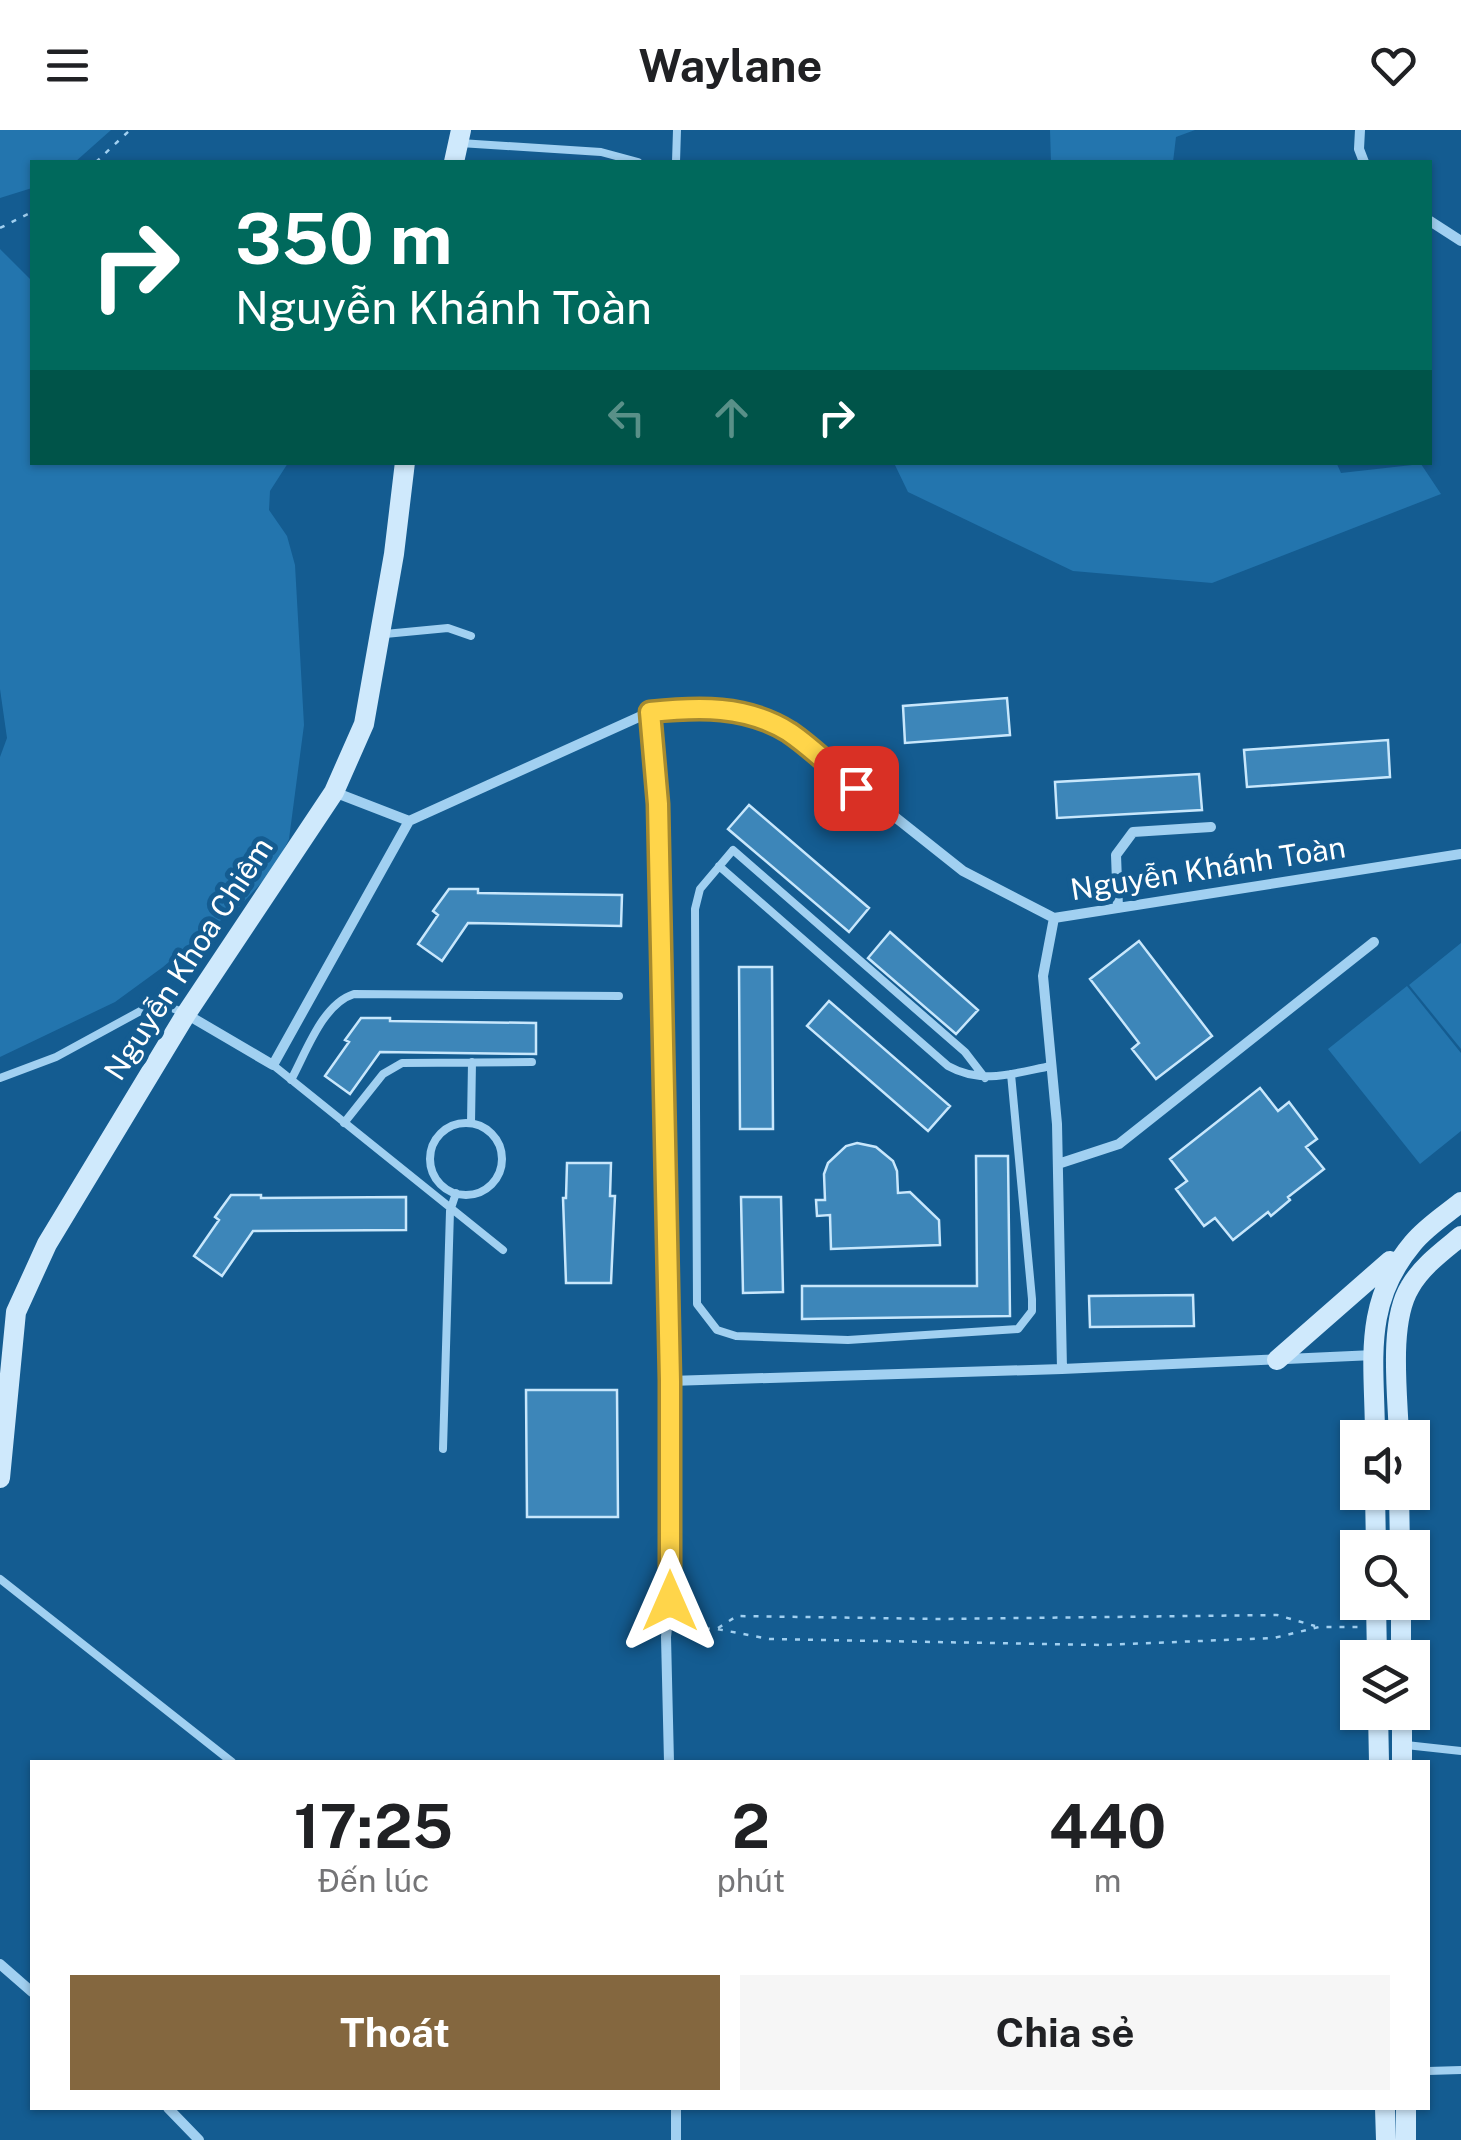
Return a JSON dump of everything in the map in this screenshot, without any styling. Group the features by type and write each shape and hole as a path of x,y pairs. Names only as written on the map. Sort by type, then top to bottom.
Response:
{"street":[{"path":"1360,130 1359,149 1363,160"},
{"path":"1432,222 1461,242"},
{"name":"Nguyễn Khoa Chiêm","path":"0,1478 16,1312 47,1244 186,1014 334,792 364,724 405,465"},
{"name":"Nguyễn Khánh Toàn","path":"409,820 650,712 703,707 747,714 788,732 964,871 1054,918 1461,854"},
{"path":"650,712 658,804 670,1381 669,1760"},
{"path":"186,1014 272,1065 409,820 334,792"},
{"path":"1118,908 1116,855 1134,832 1211,827"},
{"path":"1054,918 1043,976 1058,1164 1062,1370"},
{"path":"1058,1164 1119,1144 1374,942"},
{"path":"1277,1360 1461,1202"},
{"path":"1399,1420 1398,1327 1408,1289 1461,1236"},
{"path":"1375,1420 1374,1318 1385,1282 1414,1240"},
{"path":"1385,1282 1408,1289"},
{"path":"670,1381 1062,1370 1375,1355"},
{"path":"1376,1620 1376,1640"},
{"path":"1379,1754 1402,1754"},
{"path":"0,1964 30,1990"},
{"path":"170,2110 199,2140"},
{"path":"676,2110 676,2140"},
{"path":"1385,2110 1386,2140"},
{"path":"1406,2110 1406,2140"}],"lane":[{"path":"676,130 676,160"},
{"path":"458,145 601,152 631,160"},
{"path":"380,634 448,628 470,636"},
{"path":"985,1078 965,1052 733,850 700,889 695,909 697,1304 718,1330 736,1336 848,1340 1018,1330 1032,1311 1032,1299 1011,1074"},
{"path":"718,866 948,1066 966,1076 985,1078 1052,1066"},
{"path":"291,1080 326,1016 344,997 354,994 618,996"},
{"path":"0,1078 56,1056 158,1002 186,1014"},
{"path":"471,1123 472,1062"},
{"path":"344,1123 368,1091 391,1068 402,1063 532,1062"},
{"path":"272,1065 503,1250"},
{"path":"471,1123 493,1135 502,1156 494,1182 470,1195 443,1186 434,1176 430,1162 438,1136 449,1127 471,1123"},
{"path":"443,1449 450,1210 456,1193"},
{"path":"0,1579 229,1760"},
{"path":"1402,1754 1461,1750"},
{"path":"1430,2071 1461,2070"}],"path":[{"path":"98,160 130,130"},
{"path":"0,228 30,213"},
{"path":"717,1629 737,1616 939,1619 1276,1615 1319,1627"},
{"path":"668,1626 717,1629 769,1639 1101,1645 1274,1638 1319,1627 1376,1627"}],"shaded area":[{"path":"0,130 111,130 77,160 30,160 30,189 0,198"},
{"path":"1050,130 1195,130 1176,137 1173,160 1051,160"},
{"path":"0,249 30,279 30,465 287,465 270,491 269,510 287,536 295,565 304,725 289,839 274,869 238,908 115,1002 0,1057 0,757 7,738 0,689"},
{"path":"895,465 1337,465 1341,473 1422,465 1441,494 1212,583 1073,571 908,492"},
{"path":"1461,943 1461,1049 1409,985"},
{"path":"1407,986 1461,1053 1461,1131 1420,1164 1328,1049"}],"building":[{"path":"1007,698 1010,735 905,743 903,706"},
{"path":"1388,740 1390,777 1247,787 1244,750"},
{"path":"1199,774 1202,810 1057,818 1055,782"},
{"path":"749,805 869,908 849,932 728,829"},
{"path":"449,889 622,895 621,926 468,923 442,961 418,944 438,915 433,911"},
{"path":"890,932 978,1010 956,1034 868,958"},
{"path":"1139,941 1212,1036 1156,1079 1132,1049 1139,1043 1090,979"},
{"path":"739,967 772,967 773,1129 740,1129"},
{"path":"829,1001 950,1106 928,1131 807,1026"},
{"path":"361,1018 536,1023 536,1054 380,1052 350,1094 325,1076"},
{"path":"1260,1088 1278,1111 1289,1102 1317,1139 1306,1147 1324,1169 1271,1216 1268,1212 1233,1240 1215,1218 1204,1226 1176,1189 1187,1181 1170,1159"},
{"path":"857,1143 876,1147 893,1161 898,1193 910,1192 939,1220 940,1245 831,1249 830,1215 817,1216 816,1200 825,1200 824,1174 828,1163 846,1146"},
{"path":"976,1156 1008,1156 1010,1316 802,1319 802,1286 977,1286"},
{"path":"567,1163 611,1163 610,1196 615,1196 611,1283 566,1283 563,1198"},
{"path":"231,1195 406,1197 406,1230 253,1231 222,1276 194,1256"},
{"path":"741,1197 781,1197 783,1292 743,1293"},
{"path":"1193,1295 1194,1326 1090,1327 1089,1296"},
{"path":"526,1390 617,1390 618,1517 527,1517"}],"route":[{"path":"670,1601 670,1381 658,804 650,712 703,707 747,714 788,732 856,788"}]}
